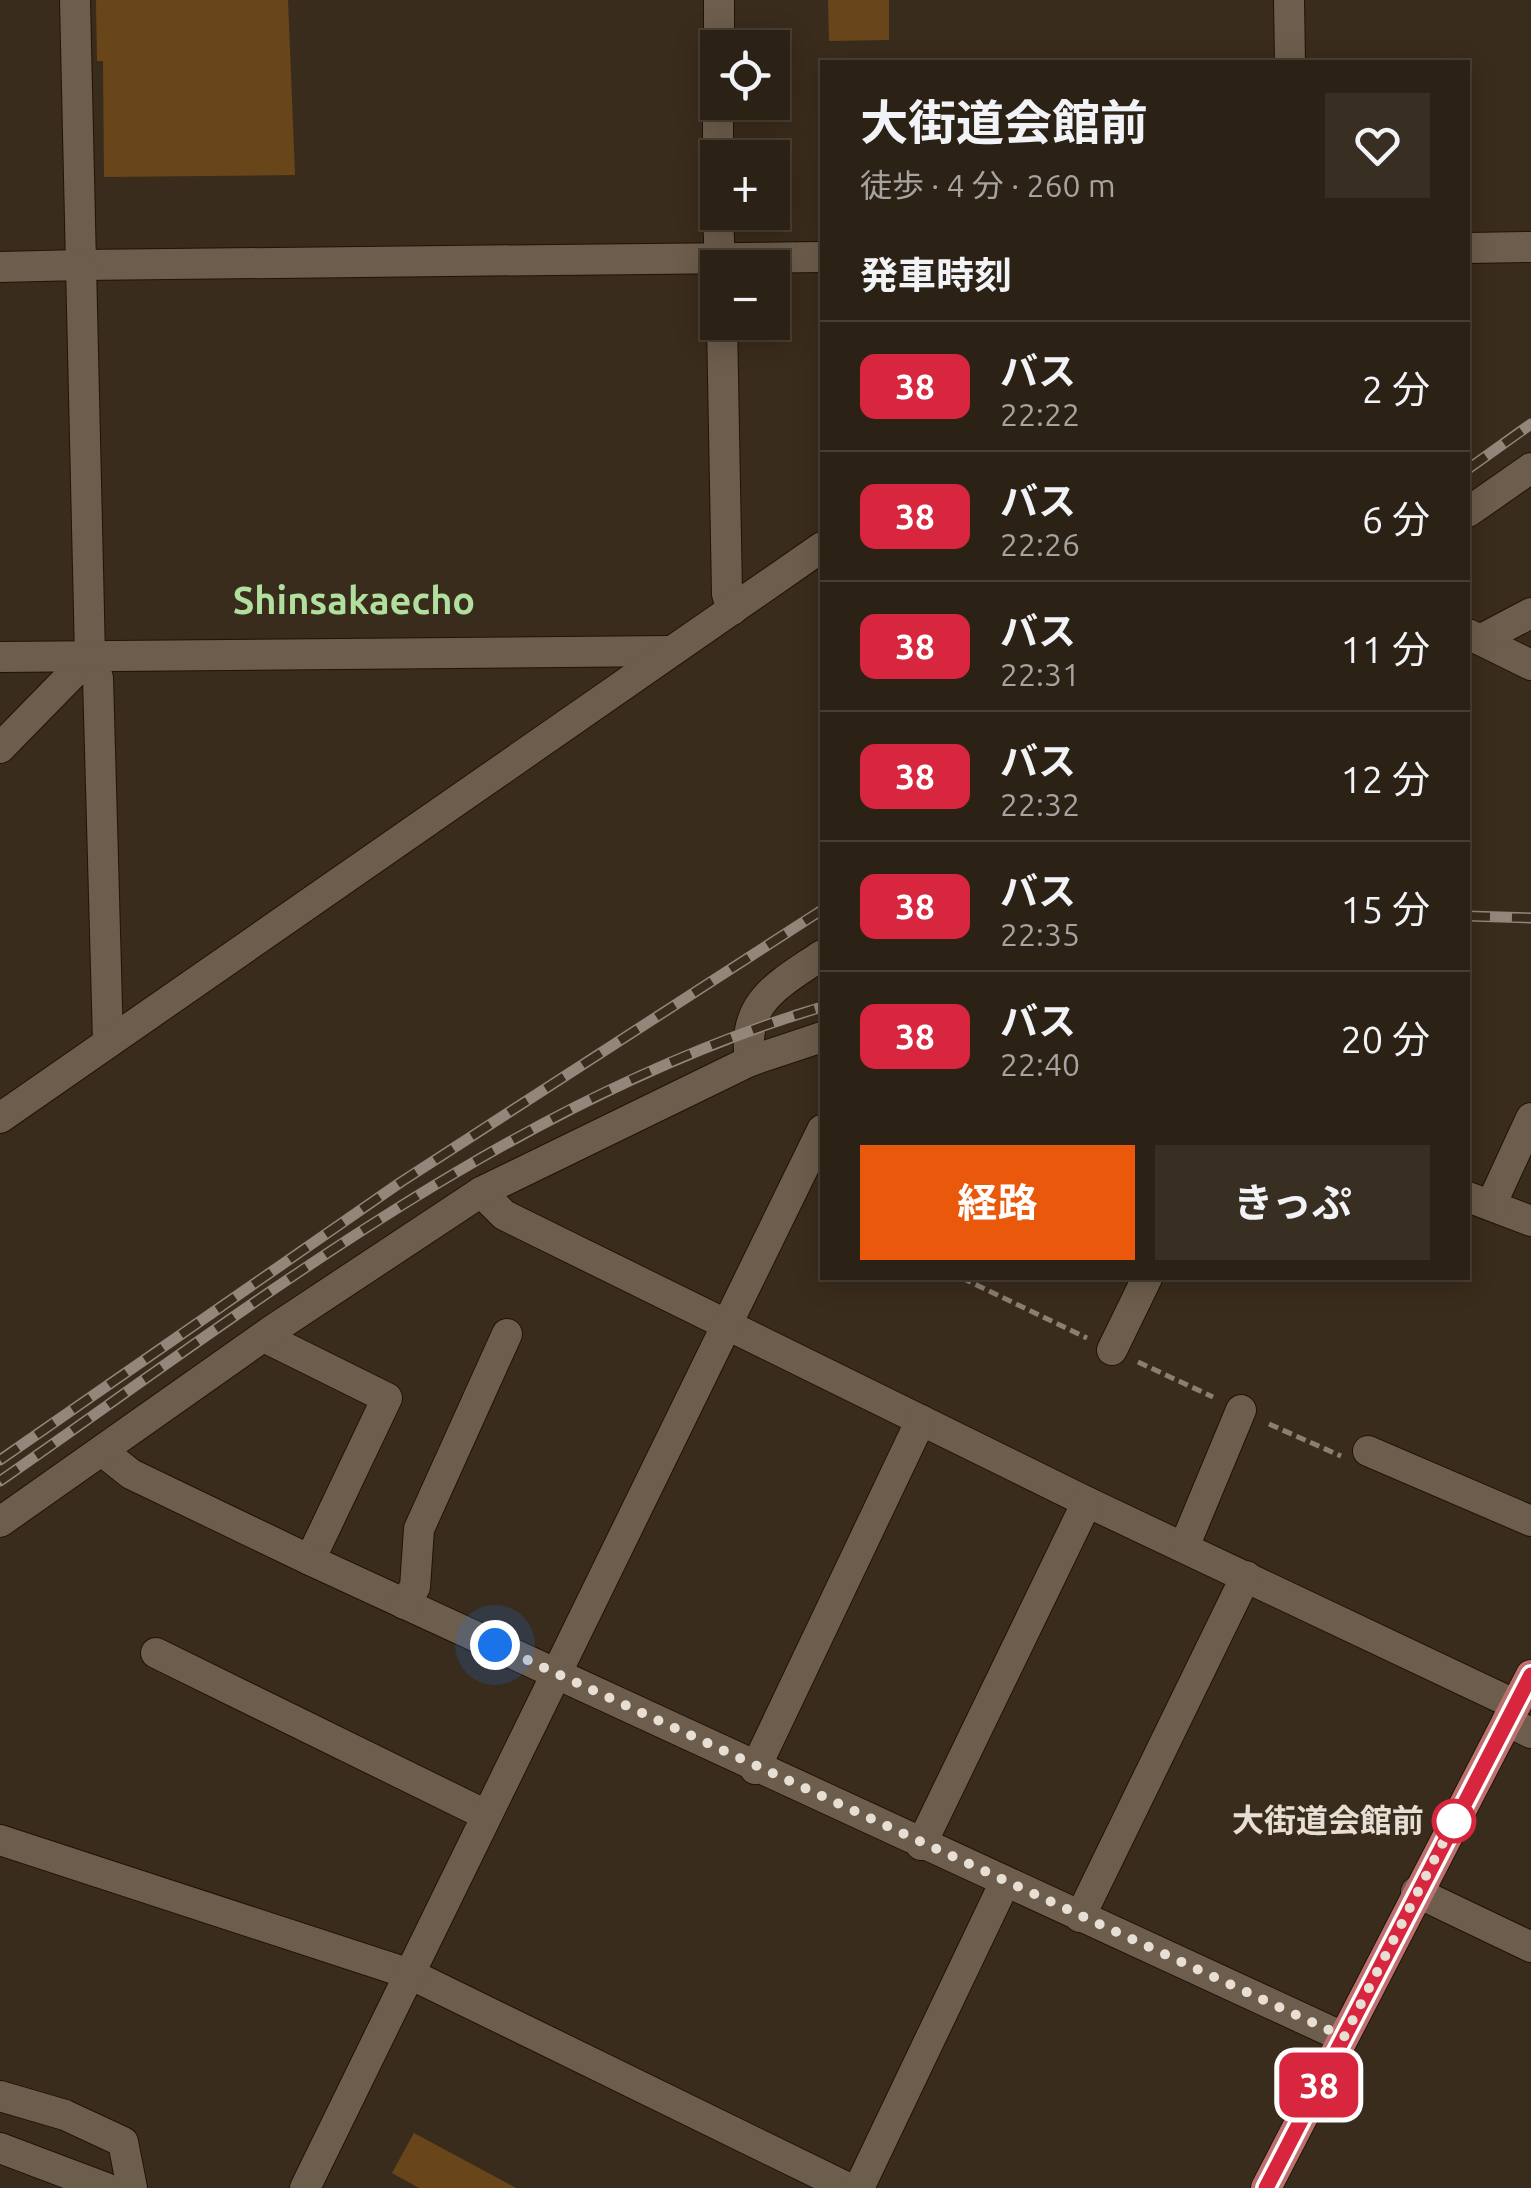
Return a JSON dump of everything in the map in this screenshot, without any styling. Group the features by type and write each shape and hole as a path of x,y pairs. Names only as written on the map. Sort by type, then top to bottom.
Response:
{"main road":[{"path":"1266,2188 1416,1892 1518,1720 1531,1675"}],"street":[{"path":"75,0 90,656 98,678 108,1041"},
{"path":"718,30 719,0"},
{"path":"1289,0 1290,60"},
{"path":"1470,248 1531,247"},
{"path":"790,259 820,257"},
{"path":"0,267 700,263"},
{"path":"722,340 728,594 732,610"},
{"path":"1470,511 1531,468"},
{"path":"0,1118 820,548"},
{"path":"1474,637 1531,612"},
{"path":"1474,637 1531,665"},
{"path":"0,658 670,651"},
{"path":"0,748 90,656"},
{"path":"750,1060 750,1031 763,996 820,956"},
{"path":"0,1522 264,1337 481,1192 750,1060 820,1038"},
{"path":"1531,1118 1480,1201 1531,1221"},
{"path":"305,2188 820,1137"},
{"path":"481,1192 504,1216 1246,1576 1518,1720"},
{"path":"1112,1350 1147,1280"},
{"path":"404,1604 415,1588 419,1529 507,1334"},
{"path":"264,1337 387,1398 310,1560"},
{"path":"1184,1548 1241,1410"},
{"path":"755,1769 921,1420"},
{"path":"102,1450 131,1474 310,1560 1004,1884 1344,2037"},
{"path":"1368,1451 1531,1521"},
{"path":"921,1844 1087,1502"},
{"path":"1080,1917 1246,1576"},
{"path":"156,1653 486,1815"},
{"path":"0,1840 410,1974 848,2188"},
{"path":"860,2188 1004,1884"},
{"path":"1416,1892 1531,1947"},
{"path":"0,2096 65,2115 123,2142 132,2188"},
{"path":"0,2148 106,2188"}],"building":[{"path":"96,0 288,0 295,175 104,177 103,61 97,61"},
{"path":"828,0 889,0 889,40 829,41"},
{"path":"414,2133 516,2188 419,2188 392,2173"}],"railway":[{"path":"1470,468 1531,424"},
{"path":"0,1460 401,1182 820,911"},
{"path":"1470,916 1531,918"},
{"path":"0,1481 293,1276 496,1150 601,1094 709,1046 820,1008"}],"bus line":[{"name":"38","path":"1266,2188 1531,1675"}],"place":[{"name":"大街道会館前","path":"1454,1821"}],"district":[{"name":"Shinsakaecho","path":"354,601"}],"route":[{"path":"495,1645 1004,1884 1344,2037 1454,1821"}]}
